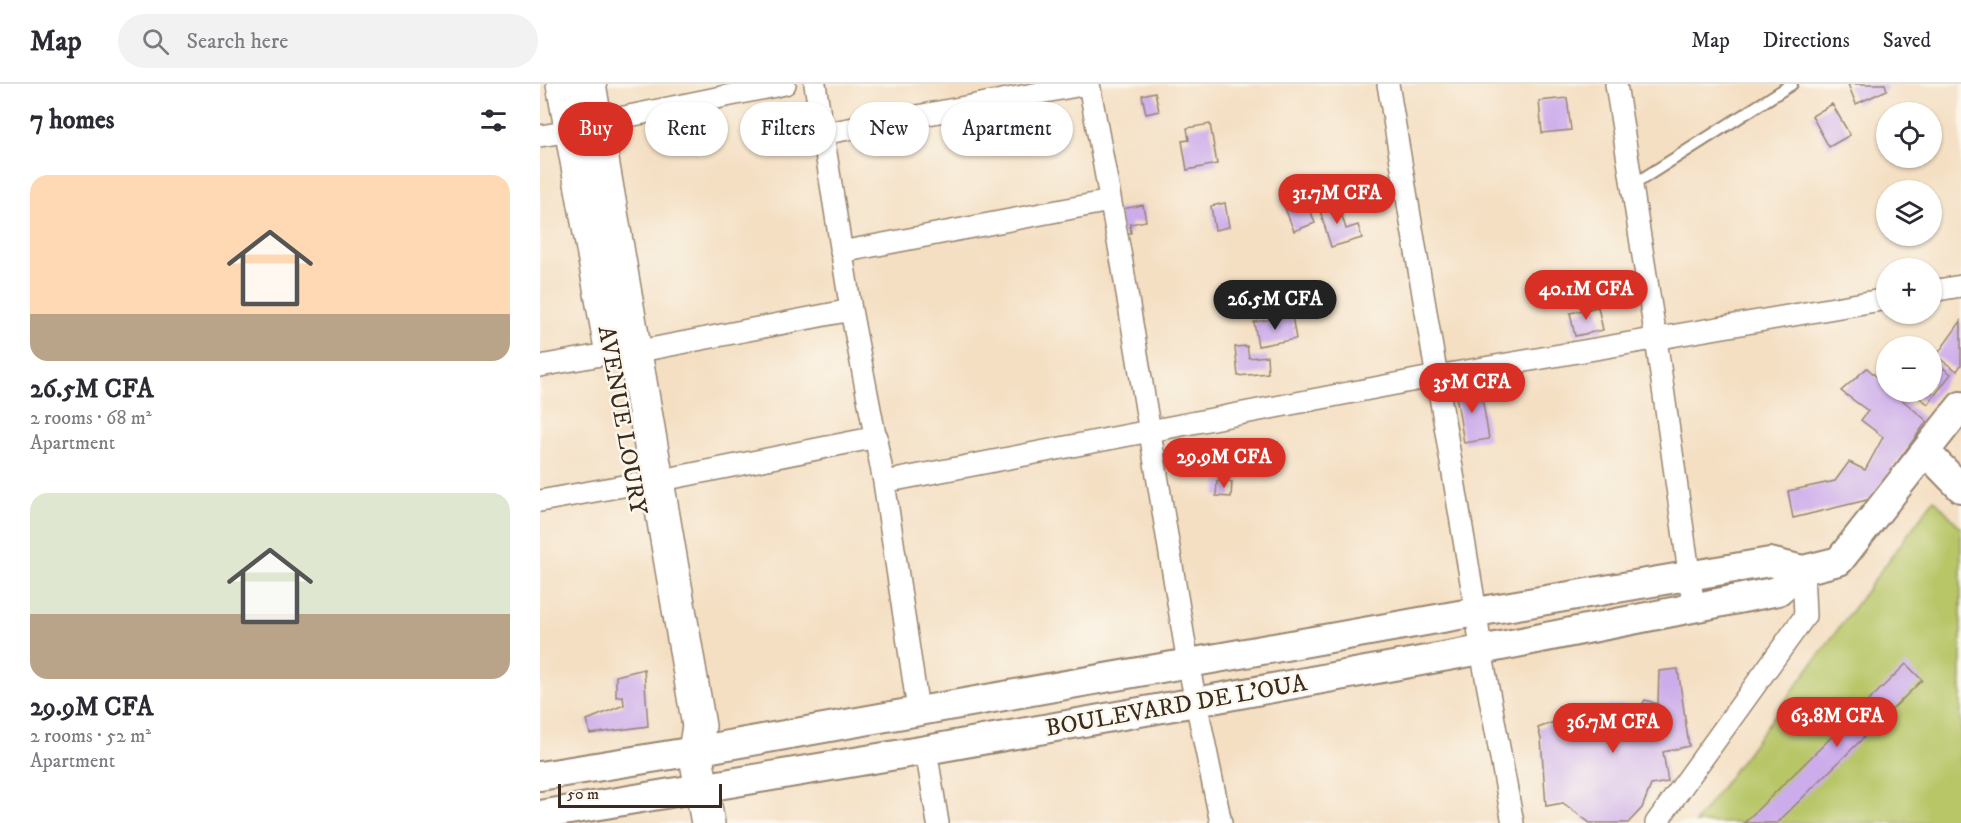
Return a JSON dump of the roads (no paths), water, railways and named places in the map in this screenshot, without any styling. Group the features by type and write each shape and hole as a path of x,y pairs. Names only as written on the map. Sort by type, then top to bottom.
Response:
{"main road":[{"name":"AVENUE LOURY","path":"563,84 565,102"},
{"name":"AVENUE LOURY","path":"581,102 589,84"},
{"name":"AVENUE LOURY","path":"575,156 623,352 646,483 682,736 695,751 708,823"},
{"path":"540,776 695,751 1770,562 1803,570 1839,561 1961,406"},
{"path":"1926,452 1961,488"},
{"name":"BOULEVARD DE L'OUA","path":"540,815 926,750 1481,650 1778,591 1803,570"}],"street":[{"path":"633,116 785,84"},
{"path":"815,84 818,102"},
{"path":"836,131 1088,84 1188,663 1221,823"},
{"path":"1388,84 1481,650 1513,823"},
{"path":"1616,84 1656,339 1694,608"},
{"path":"826,156 851,310 877,437 918,710"},
{"path":"841,252 1110,201"},
{"path":"1942,289 1961,286"},
{"path":"884,482 1437,376 1876,301"},
{"path":"540,366 851,310"},
{"path":"540,501 646,483 877,437"},
{"path":"1656,823 1805,616 1803,570"},
{"path":"926,750 938,823"}],"lane":[{"path":"1631,186 1792,84"}]}
